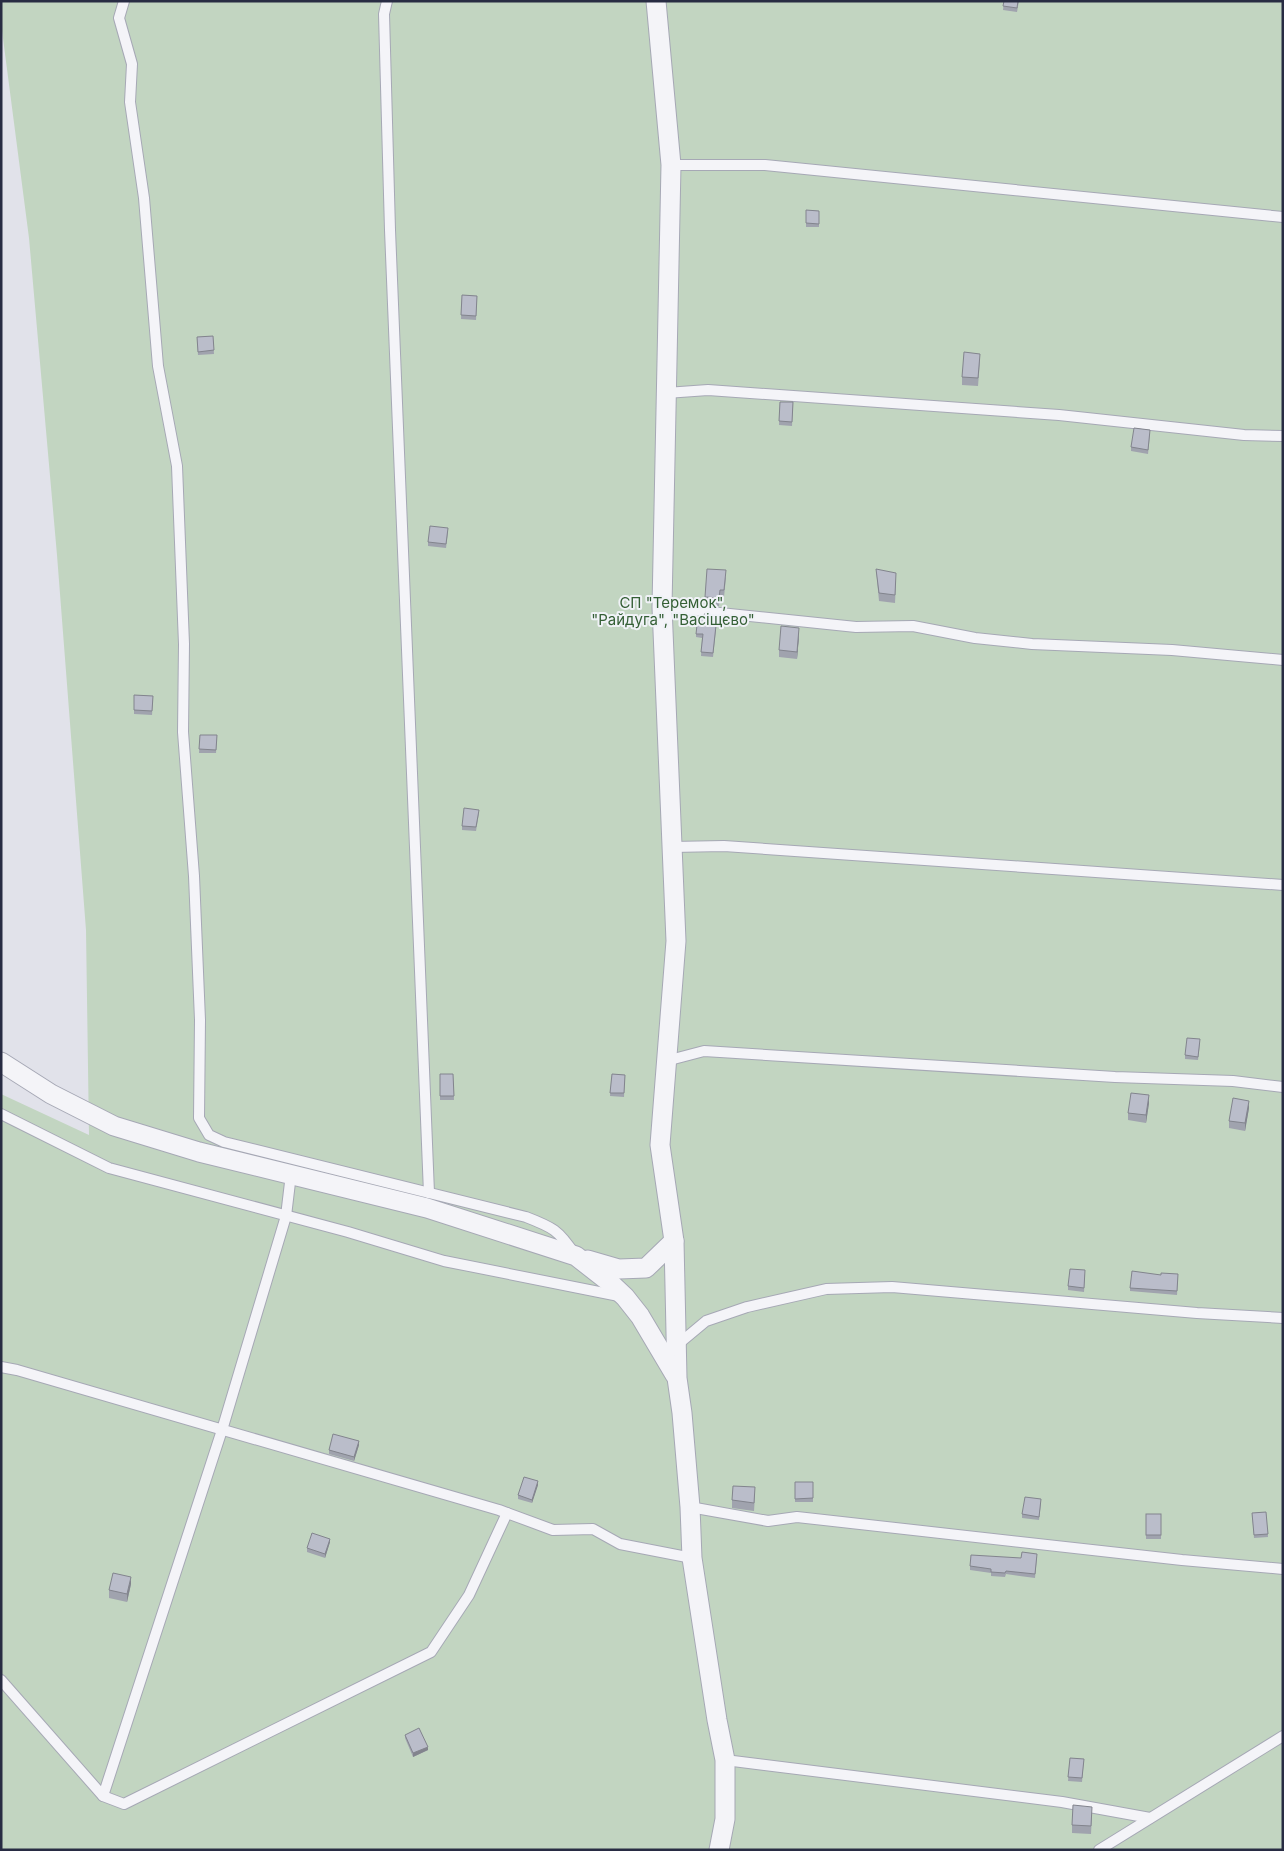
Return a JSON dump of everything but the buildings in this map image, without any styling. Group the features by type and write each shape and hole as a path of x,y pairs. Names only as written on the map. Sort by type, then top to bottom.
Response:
{"street":[{"path":"656,1 671,166 662,607 676,941 660,1146 674,1241 677,1378 690,1507 692,1558 725,1760 725,1819 719,1850"},
{"path":"1,1062 51,1094 114,1126 199,1152 427,1208 619,1270 646,1268 674,1241"},
{"path":"576,1256 625,1297 640,1316 677,1378"}],"lane":[{"path":"116,1 132,64 130,102 144,198 158,366 177,466 184,644 183,732 194,876 200,1020 200,1118 210,1135 224,1142 526,1217 553,1228 565,1238 576,1256"},
{"path":"120,18 124,1"},
{"path":"378,1 384,14"},
{"path":"387,1 384,14 390,250 429,1194"},
{"path":"671,166 765,165 1283,217"},
{"path":"666,393 708,390 728,391 1059,415 1244,435 1283,436"},
{"path":"662,607 856,626 913,626 975,638 1032,644 1172,650 1283,660"},
{"path":"672,847 724,846 1283,885"},
{"path":"666,1061 704,1051 1115,1077 1233,1081 1283,1087"},
{"path":"1,1114 109,1168 348,1232 444,1261 625,1297"},
{"path":"103,1796 222,1430 286,1216 291,1174"},
{"path":"676,1347 706,1321 747,1306 826,1289 892,1287 1197,1313 1283,1318"},
{"path":"1,1367 17,1370 508,1514 553,1530 594,1529 620,1544 692,1558"},
{"path":"690,1507 768,1521 797,1517 1182,1560 1283,1568"},
{"path":"1,1680 103,1796 124,1804 431,1652 469,1595 508,1514"},
{"path":"1099,1850 1283,1736"},
{"path":"725,1760 1062,1802 1150,1818"}],"green space":[{"name":"СП \"Теремок\", \"Райдуга\", \"Васіщєво\"","path":"1,1 1283,1 1283,1850 1,1850 1,1094 89,1135 86,930 57,555 29,238 1,23"}]}
